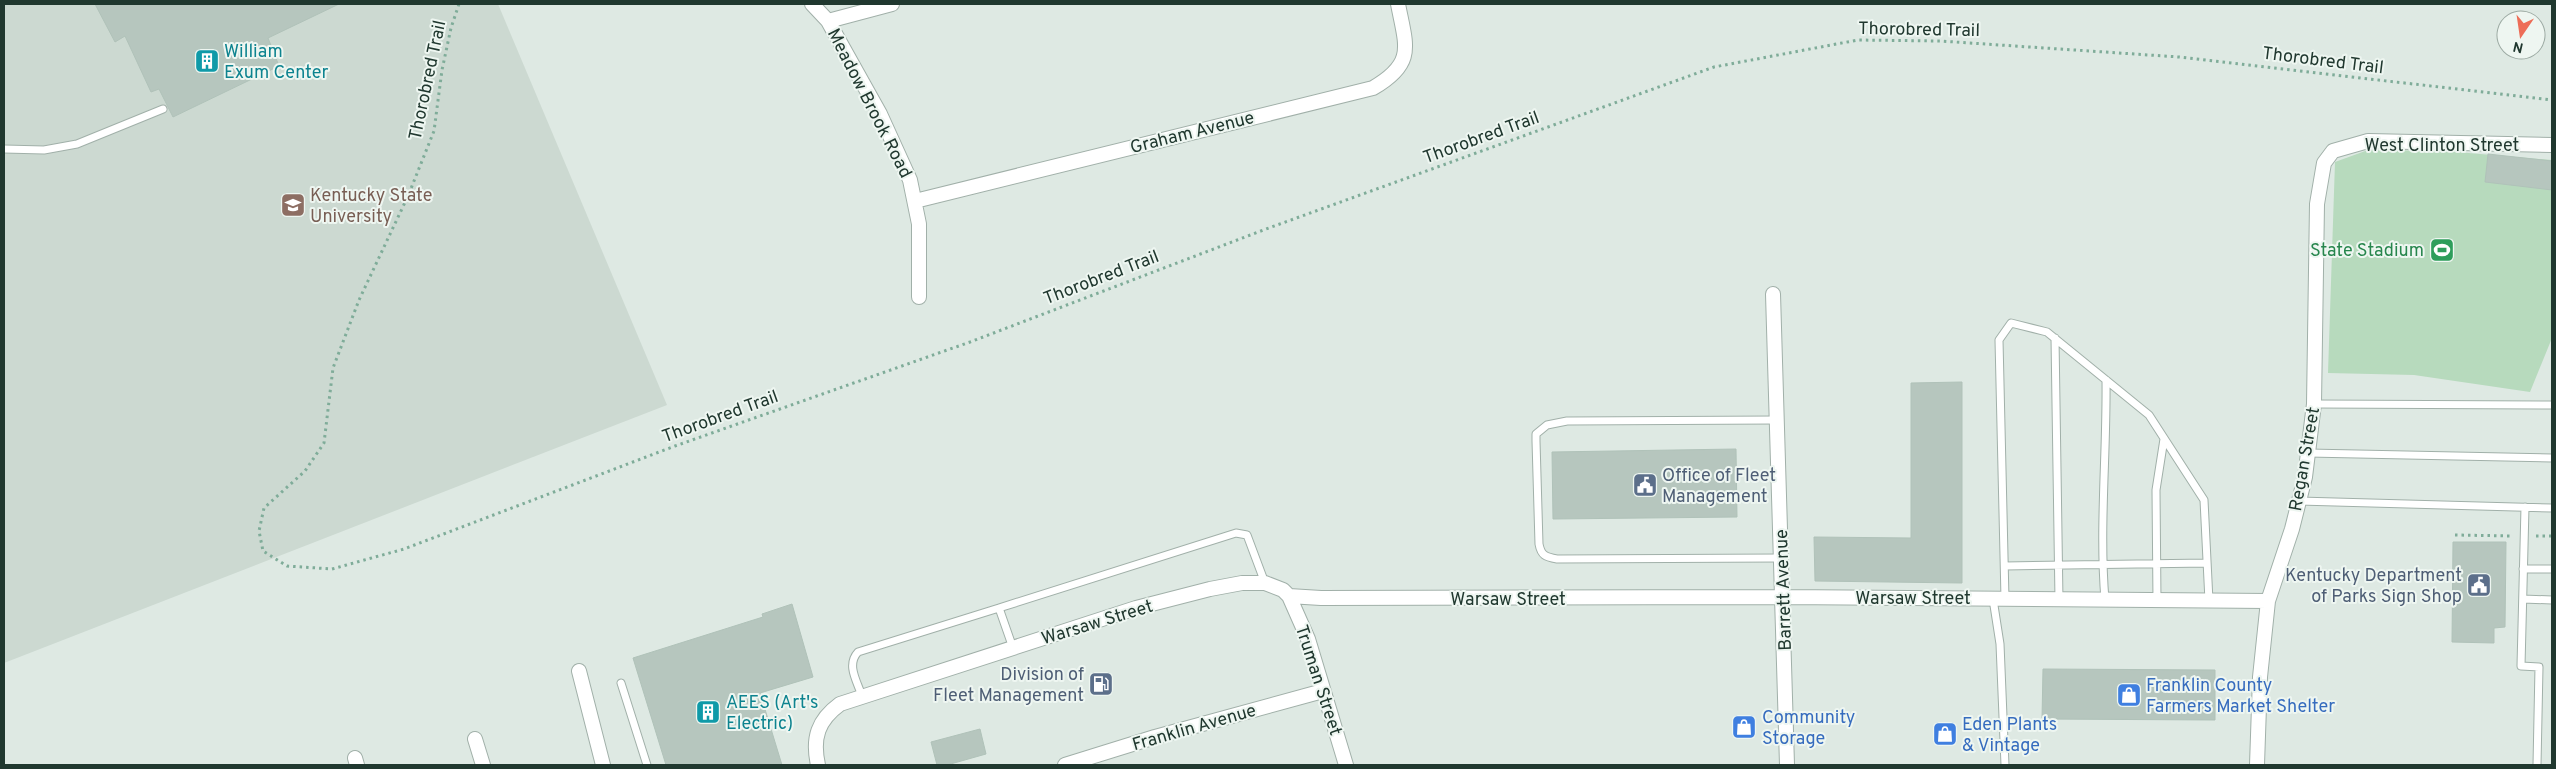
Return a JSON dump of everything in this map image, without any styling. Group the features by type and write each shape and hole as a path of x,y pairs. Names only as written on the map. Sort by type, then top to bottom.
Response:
{"street":[{"name":"Meadow Brook Road","path":"812,4 828,21 880,114 910,180 920,224 919,297"},
{"path":"828,21 892,4"},
{"name":"Graham Avenue","path":"915,201 1373,88 1389,78 1400,67 1406,50 1398,4"},
{"name":"West Clinton Street","path":"2333,151 2368,141 2552,145"},
{"name":"Regan Street","path":"2257,765 2259,684 2268,601 2299,500 2308,453 2314,404 2317,204 2324,163 2333,151"},
{"name":"Barrett Avenue","path":"1772,294 1784,597 1787,765"},
{"name":"Warsaw Street","path":"818,765 819,726 827,714 840,704 1136,608 1210,589 1242,583 1265,583 1283,590 1289,596 1401,600 1784,597 2268,601"},
{"name":"Truman Street","path":"1289,596 1308,639 1346,765"},
{"path":"579,671 603,765"},
{"name":"Franklin Avenue","path":"1065,765 1323,691"},
{"path":"475,739 483,765"}],"lane":[{"path":"4,149 44,150 77,144 163,109"},
{"path":"2005,765 1999,599 2005,566 1999,340 2011,323 2047,332 2149,415 2204,500 2209,601"},
{"path":"2055,338 2058,600"},
{"path":"2105,600 2102,565 2107,435 2106,380"},
{"path":"2314,404 2552,406"},
{"path":"1777,420 1567,421 1547,425 1536,434 1538,534 1541,553 1546,557 1557,559 1782,558"},
{"path":"2158,600 2155,564 2156,490 2164,439"},
{"path":"2308,453 2552,458"},
{"path":"2299,500 2552,508"},
{"path":"2525,507 2521,666 2539,667 2537,765"},
{"path":"862,696 851,665 858,652 1236,533 1247,535 1265,583"},
{"path":"2005,566 2207,563"},
{"path":"2524,569 2552,569"},
{"path":"2523,599 2552,600"},
{"path":"999,608 1013,648"},
{"path":"621,683 647,765"}],"path":[{"name":"Thorobred Trail","path":"459,4 451,28 442,70 434,131 408,196 359,300 333,368 324,443 305,470 264,508 260,531 264,551 287,566 332,569 404,549 675,446 970,342 1266,229 1714,67 1858,40 1940,41 2179,57 2552,100"},
{"path":"2455,535 2514,536"},
{"path":"2536,536 2552,536"}],"shaded area":[{"name":"Kentucky State University","path":"4,4 498,4 667,405 4,663"}],"green space":[{"name":"State Stadium","path":"2368,150 2445,151 2552,160 2552,338 2530,392 2414,375 2328,373 2335,162"}],"building":[{"name":"William Exum Center","path":"95,4 339,4 268,38 279,66 173,117 159,89 151,92 125,36 115,42"},
{"path":"2488,154 2552,161 2552,190 2485,182"},
{"path":"1962,382 1962,583 1815,581 1814,537 1911,538 1911,383"},
{"name":"Office of Fleet Management","path":"1736,449 1737,517 1553,519 1552,452"},
{"name":"Kentucky Department of Parks Sign Shop","path":"2453,542 2506,542 2505,627 2494,628 2494,643 2452,642"},
{"name":"AEES (Art's Electric)","path":"792,604 813,677 760,693 782,765 666,765 633,658 763,617 762,614"},
{"name":"Franklin County Farmers Market Shelter","path":"2043,669 2215,670 2215,720 2042,719"},
{"path":"980,729 986,754 947,765 937,765 931,742"}],"place":[{"name":"William Exum Center","path":"207,61"},
{"name":"Kentucky State University","path":"293,205"},
{"name":"State Stadium","path":"2442,250"},
{"name":"Office of Fleet Management","path":"1645,485"},
{"name":"Kentucky Department of Parks Sign Shop","path":"2479,585"},
{"name":"Division of Fleet Management","path":"1101,684"},
{"name":"Franklin County Farmers Market Shelter","path":"2129,695"},
{"name":"AEES (Art's Electric)","path":"708,712"},
{"name":"Community Storage","path":"1744,727"},
{"name":"Eden Plants & Vintage","path":"1945,734"}]}
